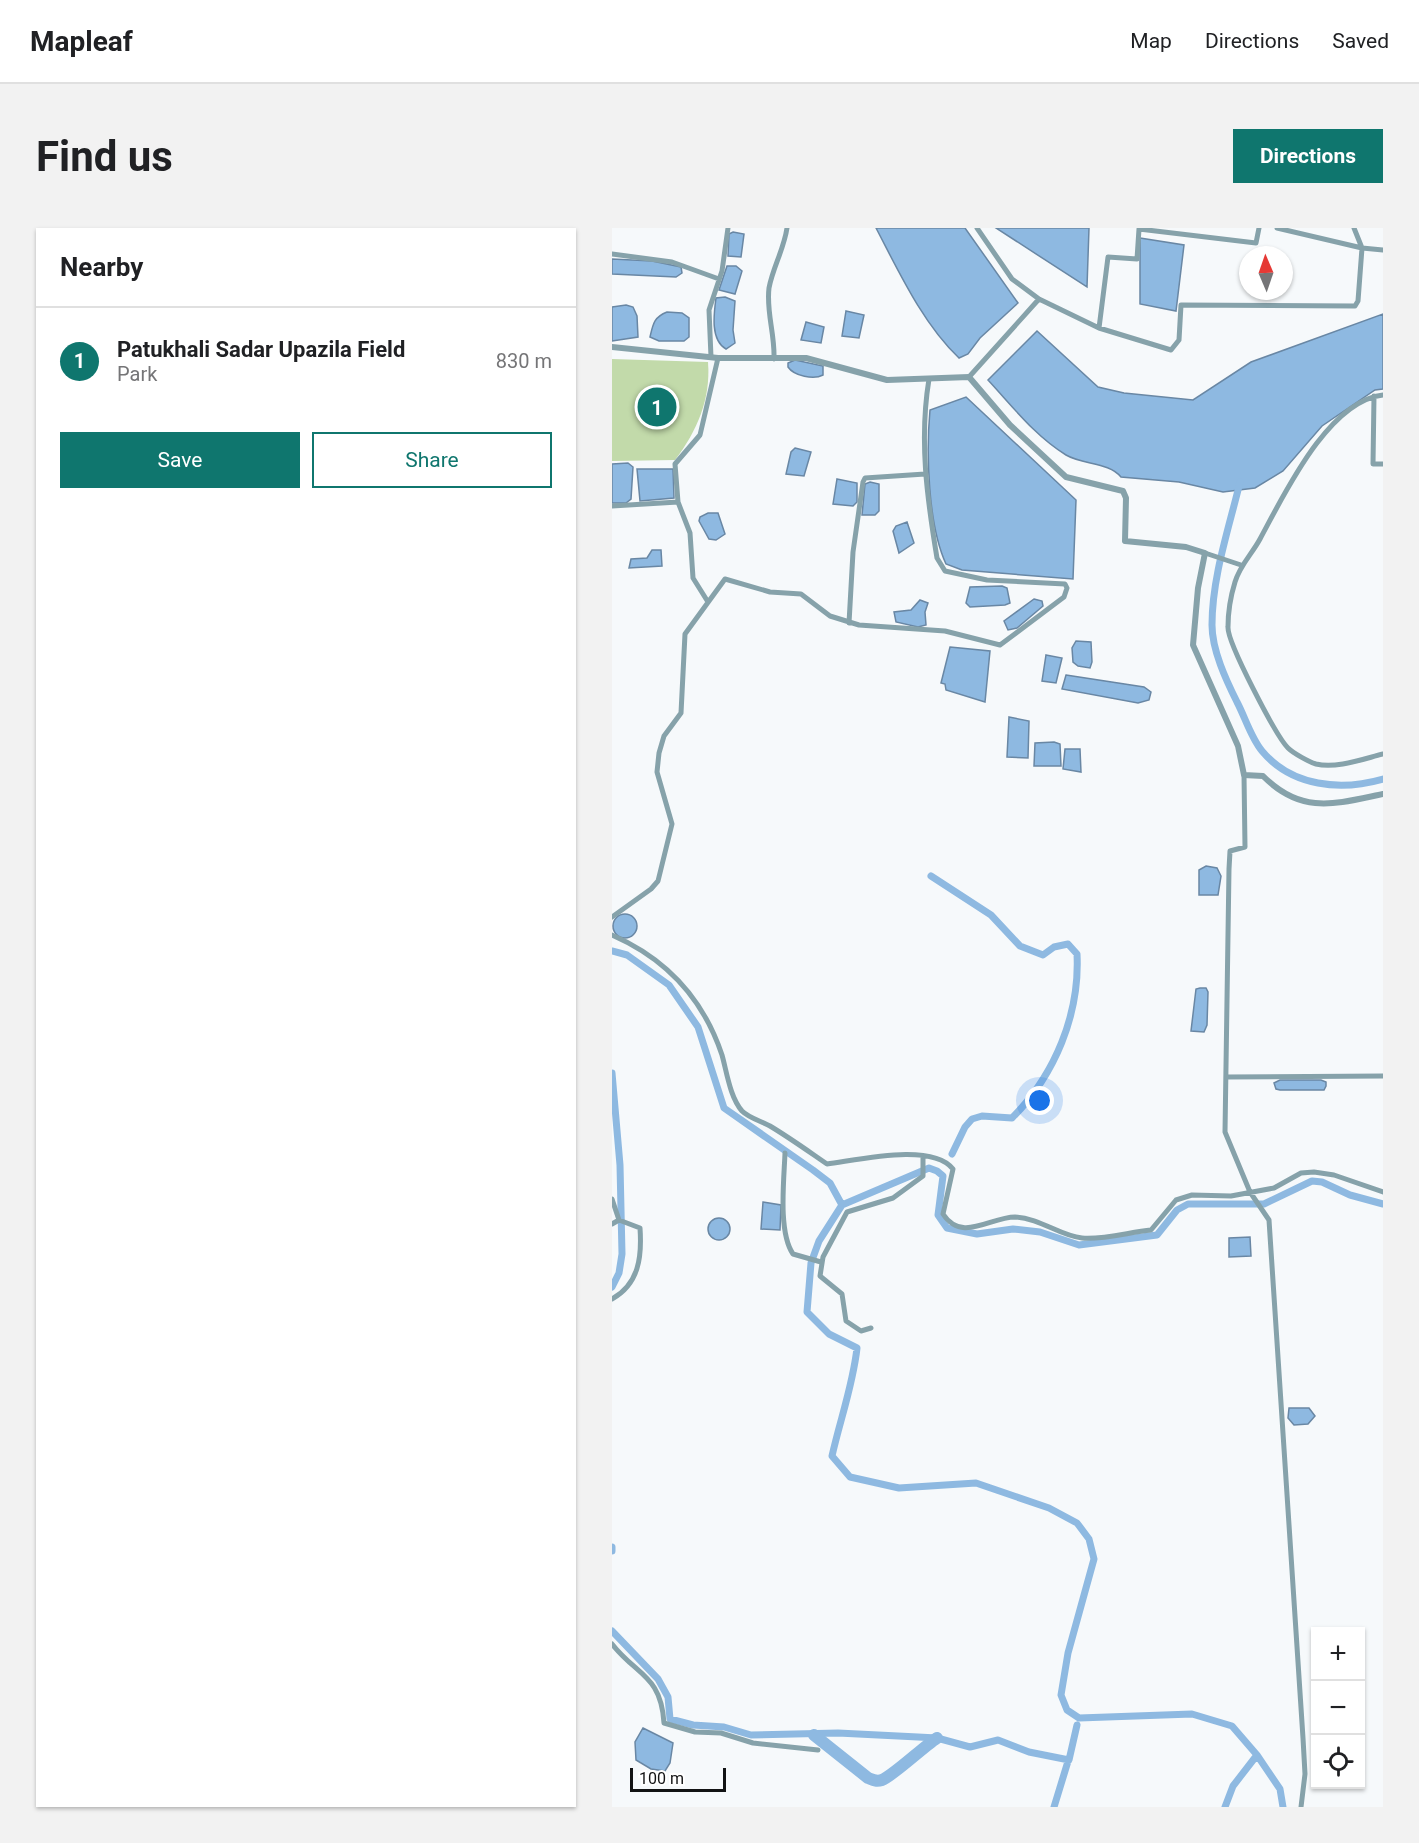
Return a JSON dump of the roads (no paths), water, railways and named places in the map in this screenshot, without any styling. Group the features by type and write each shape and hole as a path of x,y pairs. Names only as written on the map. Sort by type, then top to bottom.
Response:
{"street":[{"path":"708,602 694,581 690,533 678,502 675,464 700,435 715,357 709,310 719,279 728,228"},
{"path":"774,359 774,337 768,307 770,288 787,228"},
{"path":"977,228 1012,279 1039,299 1099,327 1171,350 1179,340 1181,305 1355,306 1358,301 1362,248 1354,233 1354,228"},
{"path":"1099,327 1108,257 1137,259 1139,229 1257,243 1259,228"},
{"path":"1277,228 1362,248 1383,250"},
{"path":"612,254 672,262 719,279"},
{"path":"612,347 715,357 806,358 887,380 969,377 1039,299"},
{"path":"969,377 1010,425 1066,477 1123,491 1126,498 1125,541 1186,548 1241,566"},
{"path":"612,917 651,889 661,871 672,824 657,772 658,753 664,736 681,713 685,634 725,579 770,592 801,594 819,610 849,623 945,632 1000,645 1064,597 1067,588 1065,584 987,580 945,571 937,558 925,474 923,414 929,379"},
{"path":"1383,395 1374,396 1343,416 1320,436 1275,508 1259,542 1241,566 1235,582 1227,629 1245,671 1288,748 1316,764 1346,763 1383,754"},
{"path":"1374,396 1373,464 1383,464"},
{"path":"849,623 853,552 865,478 925,474"},
{"path":"612,506 678,502"},
{"path":"1204,553 1198,588 1193,645 1235,736 1244,775 1245,847 1230,851 1229,868 1225,1132 1251,1194 1269,1220 1305,1774 1301,1807"},
{"path":"1244,775 1263,776 1275,788 1302,802 1343,803 1383,794"},
{"path":"612,934 636,945 677,976 700,1006 716,1037 735,1101 744,1113 799,1144 827,1164 900,1154 938,1157 953,1169 943,1214 949,1223 970,1228 1014,1217 1040,1222 1081,1238 1152,1230 1176,1200 1192,1195 1251,1194 1274,1188 1301,1173 1314,1172 1347,1178 1383,1192"},
{"path":"1226,1077 1383,1076"},
{"path":"785,1154 787,1241 793,1254 821,1262"},
{"path":"871,1328 861,1331 846,1321 842,1294 820,1276 821,1262 847,1212 893,1198 923,1176 923,1156"},
{"path":"612,1199 619,1220"},
{"path":"612,1224 619,1220"},
{"path":"612,1299 634,1281 641,1245 640,1228 619,1220"},
{"path":"612,1644 651,1683 661,1698 664,1723 694,1732 721,1733 753,1743 818,1750"}],"water":[{"path":"876,228 965,228 1018,303 980,338 968,354 959,358 923,314"},
{"path":"996,228 1089,228 1087,287"},
{"path":"733,232 744,234 741,257 728,256 729,234"},
{"path":"1140,238 1184,245 1176,311 1140,304"},
{"path":"612,259 652,261 681,267 682,273 676,277 612,274"},
{"path":"727,266 736,266 742,271 735,294 719,290"},
{"path":"725,297 735,301 733,330 735,343 726,349 717,339 714,318 716,298"},
{"path":"626,305 633,307 637,316 638,337 612,341 612,307"},
{"path":"846,311 864,315 859,338 842,336"},
{"path":"667,312 682,313 689,318 689,337 684,341 659,341 650,337 659,316"},
{"path":"1383,314 1383,389 1375,390 1322,426 1283,471 1255,488 1223,492 1179,482 1121,477 1103,466 1073,458 1034,430 988,380 1037,331 1098,387 1124,393 1193,400 1251,362"},
{"path":"806,322 824,327 821,343 801,340"},
{"path":"795,360 823,366 823,375 810,377 795,373 788,367 788,363"},
{"path":"966,397 1076,500 1073,579 962,570 946,564 935,530 932,509 928,447 930,410"},
{"path":"795,448 811,452 804,476 786,474 791,452"},
{"path":"628,463 633,467 631,499 626,503 612,503 612,464"},
{"path":"637,469 673,469 674,498 640,501"},
{"path":"837,479 857,483 857,502 853,506 833,504"},
{"path":"870,482 879,484 879,511 875,515 862,515 865,484"},
{"path":"708,513 718,513 725,534 716,540 709,539 699,521 700,517"},
{"path":"907,522 914,543 899,553 893,531 896,526"},
{"path":"652,550 661,550 662,566 629,568 631,559 647,558"},
{"path":"1002,586 1007,588 1010,603 970,607 966,603 970,587"},
{"path":"1034,599 1042,601 1043,606 1017,628 1008,630 1004,621"},
{"path":"920,600 928,603 925,612 926,625 918,627 896,622 894,612 911,610"},
{"path":"1076,641 1091,642 1090,668 1078,666 1073,662 1072,648"},
{"path":"950,647 990,651 985,702 946,690 945,684 941,683"},
{"path":"1046,655 1062,658 1056,683 1042,681"},
{"path":"1066,675 1144,687 1151,692 1149,700 1138,703 1062,689"},
{"path":"1009,717 1029,721 1028,758 1007,757"},
{"path":"1035,743 1060,744 1061,766 1034,766"},
{"path":"1065,749 1080,749 1081,772 1063,769"},
{"path":"1206,866 1217,868 1221,876 1218,895 1199,895 1199,870"},
{"path":"625,914 630,915 636,921 636,931 630,937 625,938 620,937 614,931 613,926 614,921 620,915"},
{"path":"1206,988 1208,992 1207,1025 1204,1032 1191,1031 1196,989"},
{"path":"1280,1080 1321,1080 1326,1082 1326,1086 1324,1090 1280,1090 1276,1089 1274,1083"},
{"path":"763,1202 781,1205 780,1230 761,1229"},
{"path":"719,1218 727,1221 730,1229 727,1237 719,1240 711,1237 708,1229 711,1221"},
{"path":"1250,1237 1251,1256 1229,1257 1229,1238"},
{"path":"1289,1408 1309,1408 1315,1416 1308,1424 1294,1425 1288,1418"},
{"path":"643,1728 673,1743 670,1763 665,1771 651,1769 636,1760 635,1742"}],"waterway":[{"path":"1240,482 1218,571 1212,625 1220,665 1251,734 1258,746 1274,763 1302,779 1334,785 1351,785 1383,779"},
{"path":"931,876 991,915 1020,946 1043,955 1054,947 1068,944 1077,954 1077,977 1069,1021 1062,1042 1041,1083 1012,1118 982,1116 972,1119 965,1127 952,1154"},
{"path":"612,951 627,955 669,985 698,1027 724,1108 830,1183 842,1205"},
{"path":"612,1073 620,1165 622,1254 619,1273 612,1287"},
{"path":"1225,1807 1233,1786 1257,1755 1232,1726 1192,1714 1079,1718 1067,1710 1061,1695 1068,1653 1094,1559 1089,1539 1077,1523 1049,1508 976,1483 899,1488 850,1477 832,1456 857,1348 829,1334 807,1312 811,1263 819,1241 842,1205 929,1168 943,1176 938,1215 947,1228 977,1234 1013,1229 1040,1232 1079,1245 1157,1235 1177,1210 1188,1204 1264,1204 1312,1181 1322,1182 1350,1195 1383,1204"},
{"path":"612,1631 658,1679 668,1697 670,1719 693,1725 724,1727 751,1735 838,1733 937,1738 970,1747 998,1740 1029,1752 1069,1760 1077,1725"},
{"path":"814,1735 868,1778 876,1781 894,1773 937,1738"},
{"path":"1257,1755 1280,1789 1283,1807"},
{"path":"1054,1807 1069,1758"}],"place":[{"name":"Patukhali Sadar Upazila Field","path":"657,407"}]}
